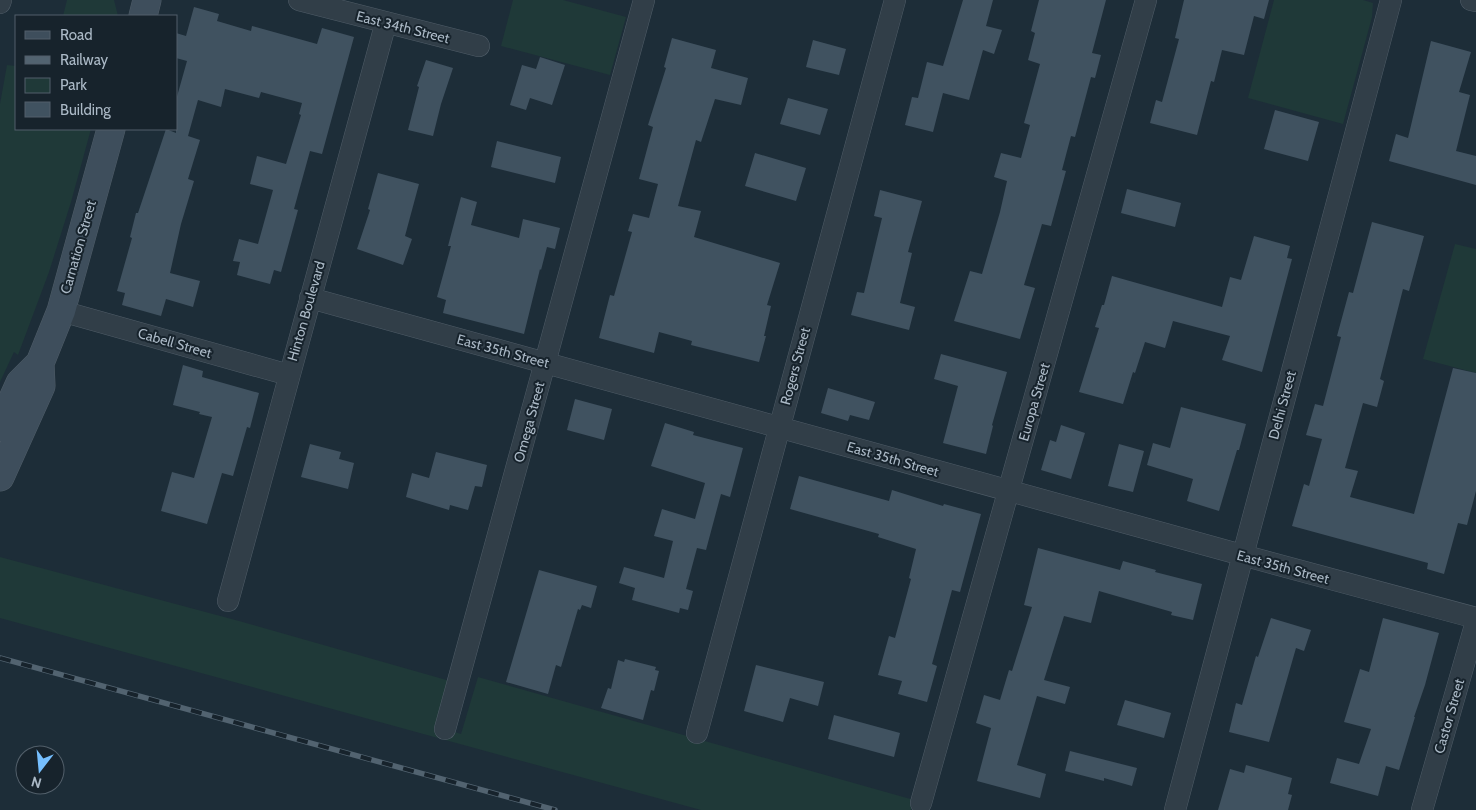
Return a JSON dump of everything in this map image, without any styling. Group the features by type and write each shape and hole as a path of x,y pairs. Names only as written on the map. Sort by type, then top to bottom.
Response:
{"street":[{"path":"143,15 147,0"},
{"name":"East 34th Street","path":"299,0 479,46"},
{"name":"Omega Street","path":"445,729 644,0"},
{"name":"Rogers Street","path":"697,733 778,427 895,0"},
{"name":"Europa Street","path":"921,803 1010,492 1146,0"},
{"name":"Delhi Street","path":"1175,810 1391,0"},
{"path":"1472,0 1476,1"},
{"name":"Hinton Boulevard","path":"228,601 386,22"},
{"name":"Carnation Street","path":"40,364 61,311 111,130"},
{"name":"East 35th Street","path":"310,298 1476,620"},
{"name":"Cabell Street","path":"61,311 289,375"},
{"path":"0,427 20,383 40,364"},
{"path":"0,477 41,386 40,364"},
{"name":"Castor Street","path":"1422,810 1476,620"}],"green space":[{"path":"67,0 114,0 118,15 63,15"},
{"path":"513,0 563,0 626,17 610,75 501,46"},
{"path":"1274,0 1363,0 1373,3 1372,17 1343,124 1248,98"},
{"path":"7,65 15,66 15,130 91,130 49,272 18,355 14,352 0,382 0,104"},
{"path":"1455,244 1476,249 1476,373 1423,359"},
{"path":"0,557 239,621 450,681 437,726 461,734 478,677 914,800 911,810 701,810 0,618"}],"building":[{"path":"963,0 993,0 986,26 1002,30 994,54 983,50 969,100 943,93 933,132 905,125 912,97 918,98 927,62 943,66"},
{"path":"1039,0 1106,0 1092,53 1101,55 1095,78 1091,77 1075,137 1071,136 1062,170 1066,171 1051,226 1042,224 1024,285 1035,288 1020,339 954,321 970,271 982,274 1000,212 1007,181 994,177 1001,153 1021,158 1030,125 1024,123 1040,64 1028,60 1035,33 1031,31"},
{"path":"1184,0 1269,0 1264,19 1254,16 1244,55 1222,50 1214,82 1211,81 1197,135 1150,123 1156,100 1162,102 1179,39 1175,38"},
{"path":"194,7 219,14 217,21 251,31 252,26 317,44 322,28 354,37 322,154 310,151 294,209 298,210 281,272 274,270 270,284 237,275 240,262 233,261 239,239 258,244 273,190 250,184 257,156 286,164 301,115 299,114 302,103 261,92 259,98 225,89 221,107 198,100 188,136 200,140 188,179 194,181 181,224 170,273 200,281 193,307 166,299 161,316 122,305 125,293 117,291 132,238 130,237 136,213 138,213 166,130 176,133 176,130 178,130 178,93 187,61 178,59 178,34 186,36"},
{"path":"672,38 716,50 711,68 748,78 741,105 715,99 701,142 696,140 678,206 701,211 694,237 780,263 767,305 771,306 759,362 691,345 692,341 659,332 654,353 599,338 610,295 614,296 632,232 628,231 633,214 649,218 658,184 639,179 653,127 648,125 666,68 664,67"},
{"path":"813,40 846,49 839,75 806,67"},
{"path":"1431,41 1471,52 1459,92 1470,95 1456,151 1476,156 1476,185 1389,161 1396,134 1408,138"},
{"path":"540,57 565,65 552,105 530,98 526,110 510,105 522,65 536,69"},
{"path":"426,60 453,68 433,136 408,130 419,87 417,86"},
{"path":"788,98 828,109 820,135 780,124"},
{"path":"1275,110 1319,122 1308,161 1264,149"},
{"path":"497,141 561,157 555,183 491,167"},
{"path":"755,153 806,168 796,201 745,186"},
{"path":"378,173 419,184 405,236 412,239 403,265 357,249 370,210 368,209"},
{"path":"1127,189 1181,203 1175,227 1121,213"},
{"path":"880,190 922,201 908,252 912,253 900,303 915,307 909,330 851,315 857,292 864,293 882,218 874,216"},
{"path":"461,197 477,202 471,225 519,238 523,219 560,228 555,249 547,247 524,334 443,313 446,300 437,297 451,246 448,246"},
{"path":"1372,222 1424,236 1409,291 1403,289 1380,379 1384,381 1377,407 1363,403 1345,468 1358,471 1350,497 1414,514 1453,368 1476,373 1476,491 1467,525 1458,523 1444,574 1427,569 1428,563 1292,526 1304,484 1309,486 1322,439 1306,435 1315,404 1323,406 1341,337 1337,336 1349,292 1353,293"},
{"path":"1254,236 1290,246 1287,258 1292,259 1262,372 1222,360 1230,336 1173,321 1165,348 1145,342 1123,404 1079,392 1099,328 1095,327 1102,305 1104,305 1112,276 1222,307 1230,277 1241,280"},
{"path":"941,354 1007,372 986,454 943,443 958,386 934,379"},
{"path":"183,365 203,371 202,377 259,393 250,428 247,427 233,476 222,473 207,524 161,511 172,472 194,478 212,417 173,405"},
{"path":"828,388 875,402 869,420 850,415 848,421 821,413"},
{"path":"575,399 612,409 604,440 567,430"},
{"path":"1181,407 1246,424 1219,511 1187,501 1193,479 1147,465 1153,443 1170,448"},
{"path":"665,423 694,432 693,435 743,448 730,497 721,494 706,550 697,548 686,589 693,591 688,610 680,608 679,613 632,600 635,588 619,583 624,567 664,578 673,541 654,536 662,509 695,519 705,483 651,466"},
{"path":"1061,425 1085,433 1071,479 1041,470 1050,440 1056,442"},
{"path":"310,444 341,452 339,459 354,463 348,489 301,477"},
{"path":"1119,444 1144,451 1133,492 1108,486"},
{"path":"436,452 487,465 482,487 475,486 468,510 450,505 449,510 406,497 412,473 429,478"},
{"path":"799,476 889,501 892,490 943,506 944,504 981,514 960,592 952,590 932,664 937,666 927,702 898,694 902,681 878,675 889,636 895,638 911,579 909,578 916,549 878,537 879,534 790,509"},
{"path":"1038,548 1120,570 1123,561 1156,570 1155,572 1202,584 1193,620 1171,615 1172,612 1099,591 1091,623 1064,616 1044,680 1070,687 1065,704 1037,696 1017,765 1046,774 1040,798 977,781 991,728 976,723 984,695 1000,700 1009,670 1012,671 1032,607 1024,605"},
{"path":"539,570 597,586 591,608 582,605 580,610 578,609 561,667 556,665 548,694 506,682"},
{"path":"1271,618 1311,630 1304,651 1296,648 1269,742 1229,732 1236,703 1242,705 1256,656 1258,657"},
{"path":"1383,618 1439,633 1399,770 1386,766 1378,796 1330,783 1337,758 1359,764 1371,729 1344,722 1360,669 1369,672"},
{"path":"625,659 656,667 655,670 659,671 654,691 651,690 643,720 601,708 608,688 611,689 618,660 624,662"},
{"path":"756,665 824,682 818,706 790,698 783,722 744,711"},
{"path":"1125,700 1171,713 1164,738 1117,725"},
{"path":"834,715 900,733 894,757 828,739"},
{"path":"1070,751 1137,768 1132,786 1104,778 1104,781 1065,771"},
{"path":"1246,765 1292,778 1288,794 1292,795 1288,810 1218,810 1230,769 1244,773"}],"railway":[{"path":"0,658 555,810"}]}
